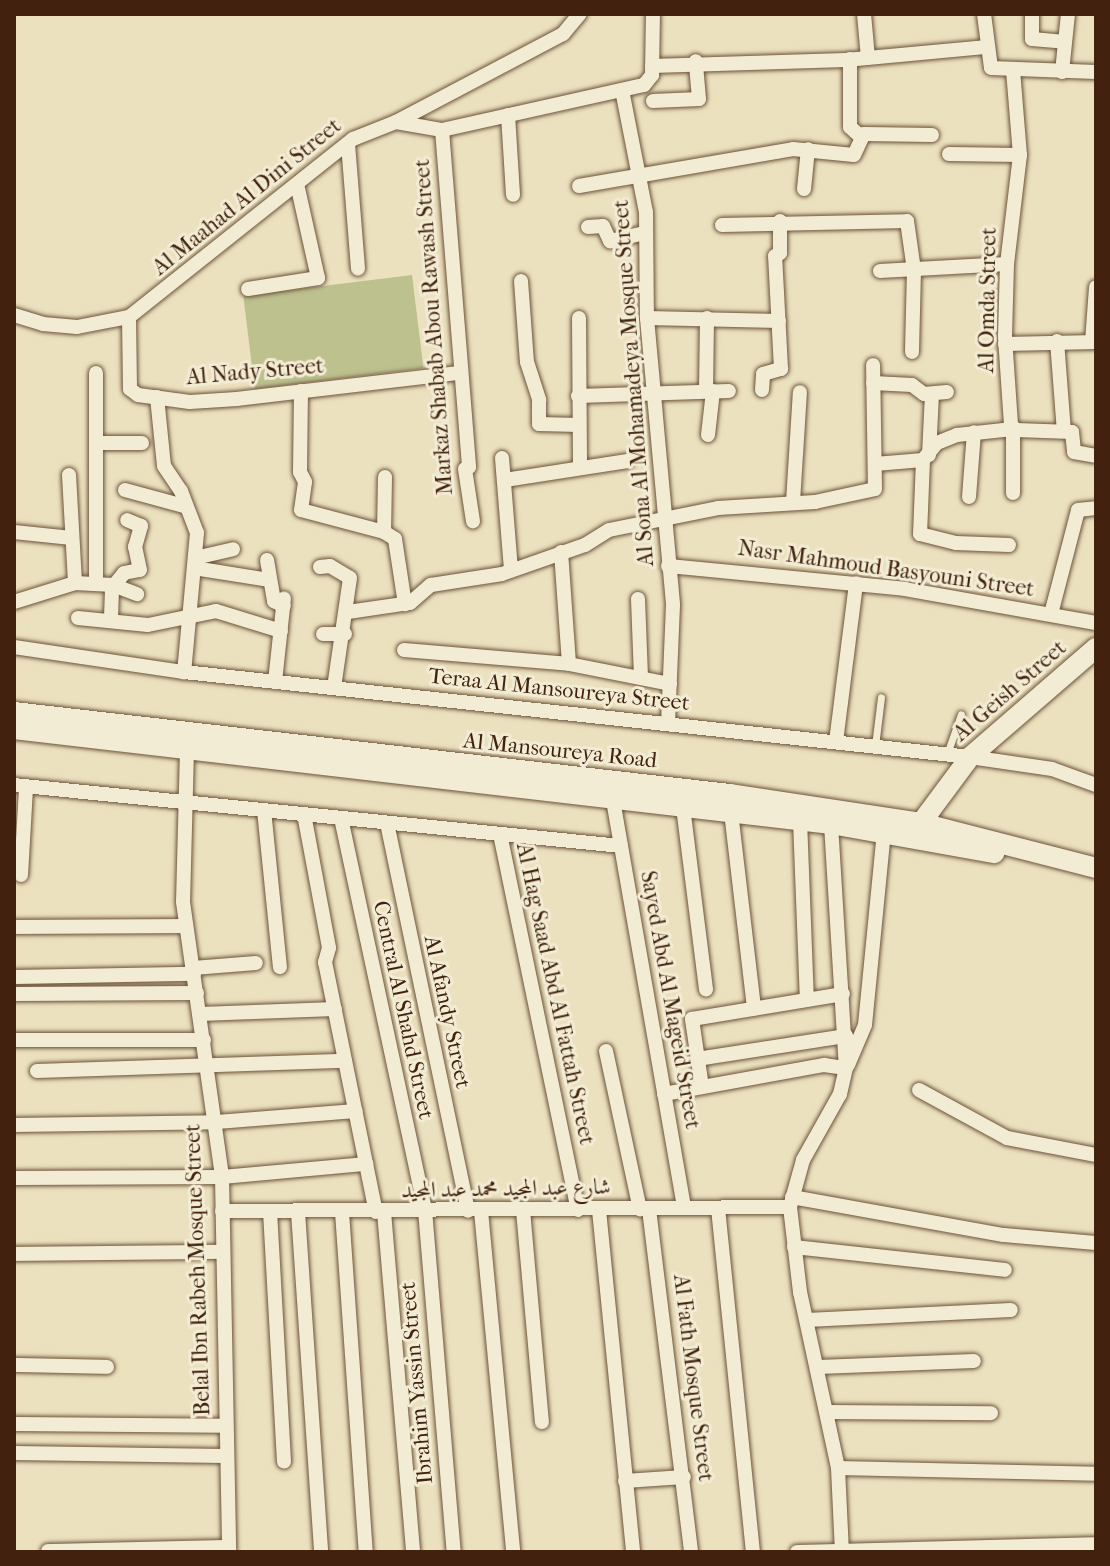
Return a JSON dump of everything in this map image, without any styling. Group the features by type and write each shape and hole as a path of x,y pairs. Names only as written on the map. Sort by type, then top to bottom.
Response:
{"main road":[{"name":"Al Geish Street","path":"926,815 958,761 1096,648"},
{"name":"Al Mansoureya Road","path":"14,712 613,800 884,832 1034,860 1096,881"},
{"name":"Al Mansoureya Road","path":"14,729 187,750 729,794 926,815 1096,868"}],"street":[{"name":"Al Maahad Al Dini Street","path":"14,315 43,324 77,327 129,317 348,144 563,34 580,14"},
{"path":"396,122 442,130 644,85 652,70 653,14"},
{"path":"864,14 868,58"},
{"path":"984,14 991,68 1096,72"},
{"path":"1032,14 1032,39 1065,42"},
{"path":"1062,72 1068,14"},
{"path":"652,70 696,61 850,59 987,47"},
{"path":"850,59 850,127 860,136 932,135"},
{"path":"653,101 699,99 696,61"},
{"name":"Al Omda Street","path":"1013,70 1020,155 1007,264 1005,344 1013,429 1013,493"},
{"name":"Al Sona Al Mohamadeya Mosque Street","path":"622,90 636,179 644,196 652,392 661,520 673,622 668,724"},
{"path":"508,115 513,195"},
{"name":"Markaz Shabab Abou Rawash Street","path":"442,130 458,373 473,521"},
{"path":"579,186 808,149 854,155 860,136"},
{"path":"348,144 358,269"},
{"path":"804,189 808,149"},
{"path":"949,154 1020,155"},
{"path":"248,289 318,278 297,184"},
{"path":"762,390 763,374 781,369 775,256 780,253 780,221"},
{"path":"722,225 780,221 906,221 911,226 914,270 912,352"},
{"path":"588,227 603,226 610,241 646,233"},
{"path":"880,271 1007,264"},
{"path":"521,281 527,362 539,402 539,424 579,425"},
{"path":"1005,344 1094,342 1096,287"},
{"name":"Al Nady Street","path":"129,317 130,389 157,397 190,402 458,373"},
{"path":"579,318 580,465"},
{"path":"647,318 779,321"},
{"path":"707,318 708,435"},
{"path":"1057,341 1064,431"},
{"path":"348,612 405,604 431,585 511,570 609,530 718,508 793,502 872,489 878,485 873,365"},
{"path":"96,373 96,583"},
{"path":"873,383 912,385 932,394 947,392"},
{"path":"301,391 300,472 305,482 301,510 384,532 395,539 405,604"},
{"path":"578,396 729,391"},
{"path":"793,502 800,392"},
{"path":"932,394 920,534 956,543 1009,545"},
{"path":"157,397 164,466 181,491 184,506 197,533 184,672"},
{"path":"875,464 926,458 937,443 974,432 1013,429 1072,432 1074,452 1096,456"},
{"path":"969,497 974,432"},
{"path":"96,443 142,443"},
{"path":"502,458 511,570"},
{"path":"505,480 580,465 628,461"},
{"path":"69,475 75,583"},
{"path":"384,532 385,477"},
{"path":"125,490 184,506"},
{"path":"1051,614 1078,510 1096,508"},
{"path":"111,618 113,585 126,572 139,571 141,526 127,520"},
{"path":"14,532 72,538"},
{"path":"194,563 233,549"},
{"path":"561,552 569,664"},
{"path":"267,560 275,603 284,602 275,682"},
{"path":"194,563 270,580"},
{"name":"Nasr Mahmoud Basyouni Street","path":"668,566 856,583 1096,623"},
{"path":"320,567 350,577 345,634 334,688"},
{"path":"14,602 75,583 113,585 137,594"},
{"path":"836,742 856,583"},
{"path":"638,599 641,676"},
{"path":"78,618 111,618 148,625 189,616 229,613 281,631"},
{"path":"323,634 345,634"},
{"name":"Teraa Al Mansoureya Street","path":"14,647 184,672 875,746 958,761 1052,769 1096,785"},
{"path":"404,650 569,664 670,684"},
{"name":"Belal Ibn Rabeh Mosque Street","path":"187,750 181,882 217,1122 222,1177 224,1426 229,1549"},
{"path":"21,875 20,786 621,846"},
{"name":"Sayed Abd Al Mageid Street","path":"613,800 684,1208"},
{"path":"683,807 706,990"},
{"path":"264,810 280,967"},
{"path":"731,812 754,1009"},
{"path":"304,814 335,1009 366,1164 380,1212 413,1552"},
{"name":"Central Al Shahd Street","path":"341,818 425,1210"},
{"path":"800,820 807,1000"},
{"name":"Al Afandy Street","path":"387,823 474,1211 513,1552"},
{"path":"831,824 846,1068"},
{"path":"842,1550 838,1468 794,1247 791,1202 803,1160 840,1094 846,1068 865,1025 884,832"},
{"name":"Al Hag Saad Abd Al Fattah Street","path":"500,834 578,1210"},
{"path":"14,927 186,926"},
{"path":"14,977 194,971 256,963"},
{"path":"14,994 197,993"},
{"path":"702,1087 692,1019 843,994"},
{"path":"200,1014 335,1009"},
{"path":"697,1059 846,1036"},
{"path":"14,1040 204,1040"},
{"name":"Al Fath Mosque Street","path":"606,1051 644,1209 684,1477 691,1552"},
{"path":"37,1071 208,1069 345,1061"},
{"path":"664,1094 824,1065 846,1068"},
{"path":"919,1090 1007,1138 1096,1155"},
{"path":"14,1125 217,1122 356,1111"},
{"path":"14,1178 222,1177 366,1164"},
{"name":"شارع عبد المجيد محمد عبد المجيد","path":"222,1211 599,1210 718,1208 791,1202 1004,1235 1096,1243"},
{"path":"718,1208 753,1552"},
{"name":"Ibrahim Yassin Street","path":"425,1210 454,1552"},
{"path":"523,1210 542,1422"},
{"path":"599,1210 633,1552"},
{"path":"270,1211 284,1462"},
{"path":"298,1212 321,1552"},
{"path":"342,1212 366,1552"},
{"path":"794,1247 1005,1270"},
{"path":"14,1254 222,1252"},
{"path":"807,1320 1011,1310"},
{"path":"818,1367 974,1361"},
{"path":"14,1365 107,1367"},
{"path":"828,1412 991,1413"},
{"path":"14,1424 224,1426"},
{"path":"14,1453 225,1456"},
{"path":"838,1468 1096,1474"},
{"path":"625,1481 684,1477"},
{"path":"797,1552 1096,1544"},
{"path":"48,1551 229,1549"}],"lane":[{"path":"875,746 881,697"},
{"path":"958,761 961,714"}],"green space":[{"path":"412,275 423,368 255,389 243,296"}]}
